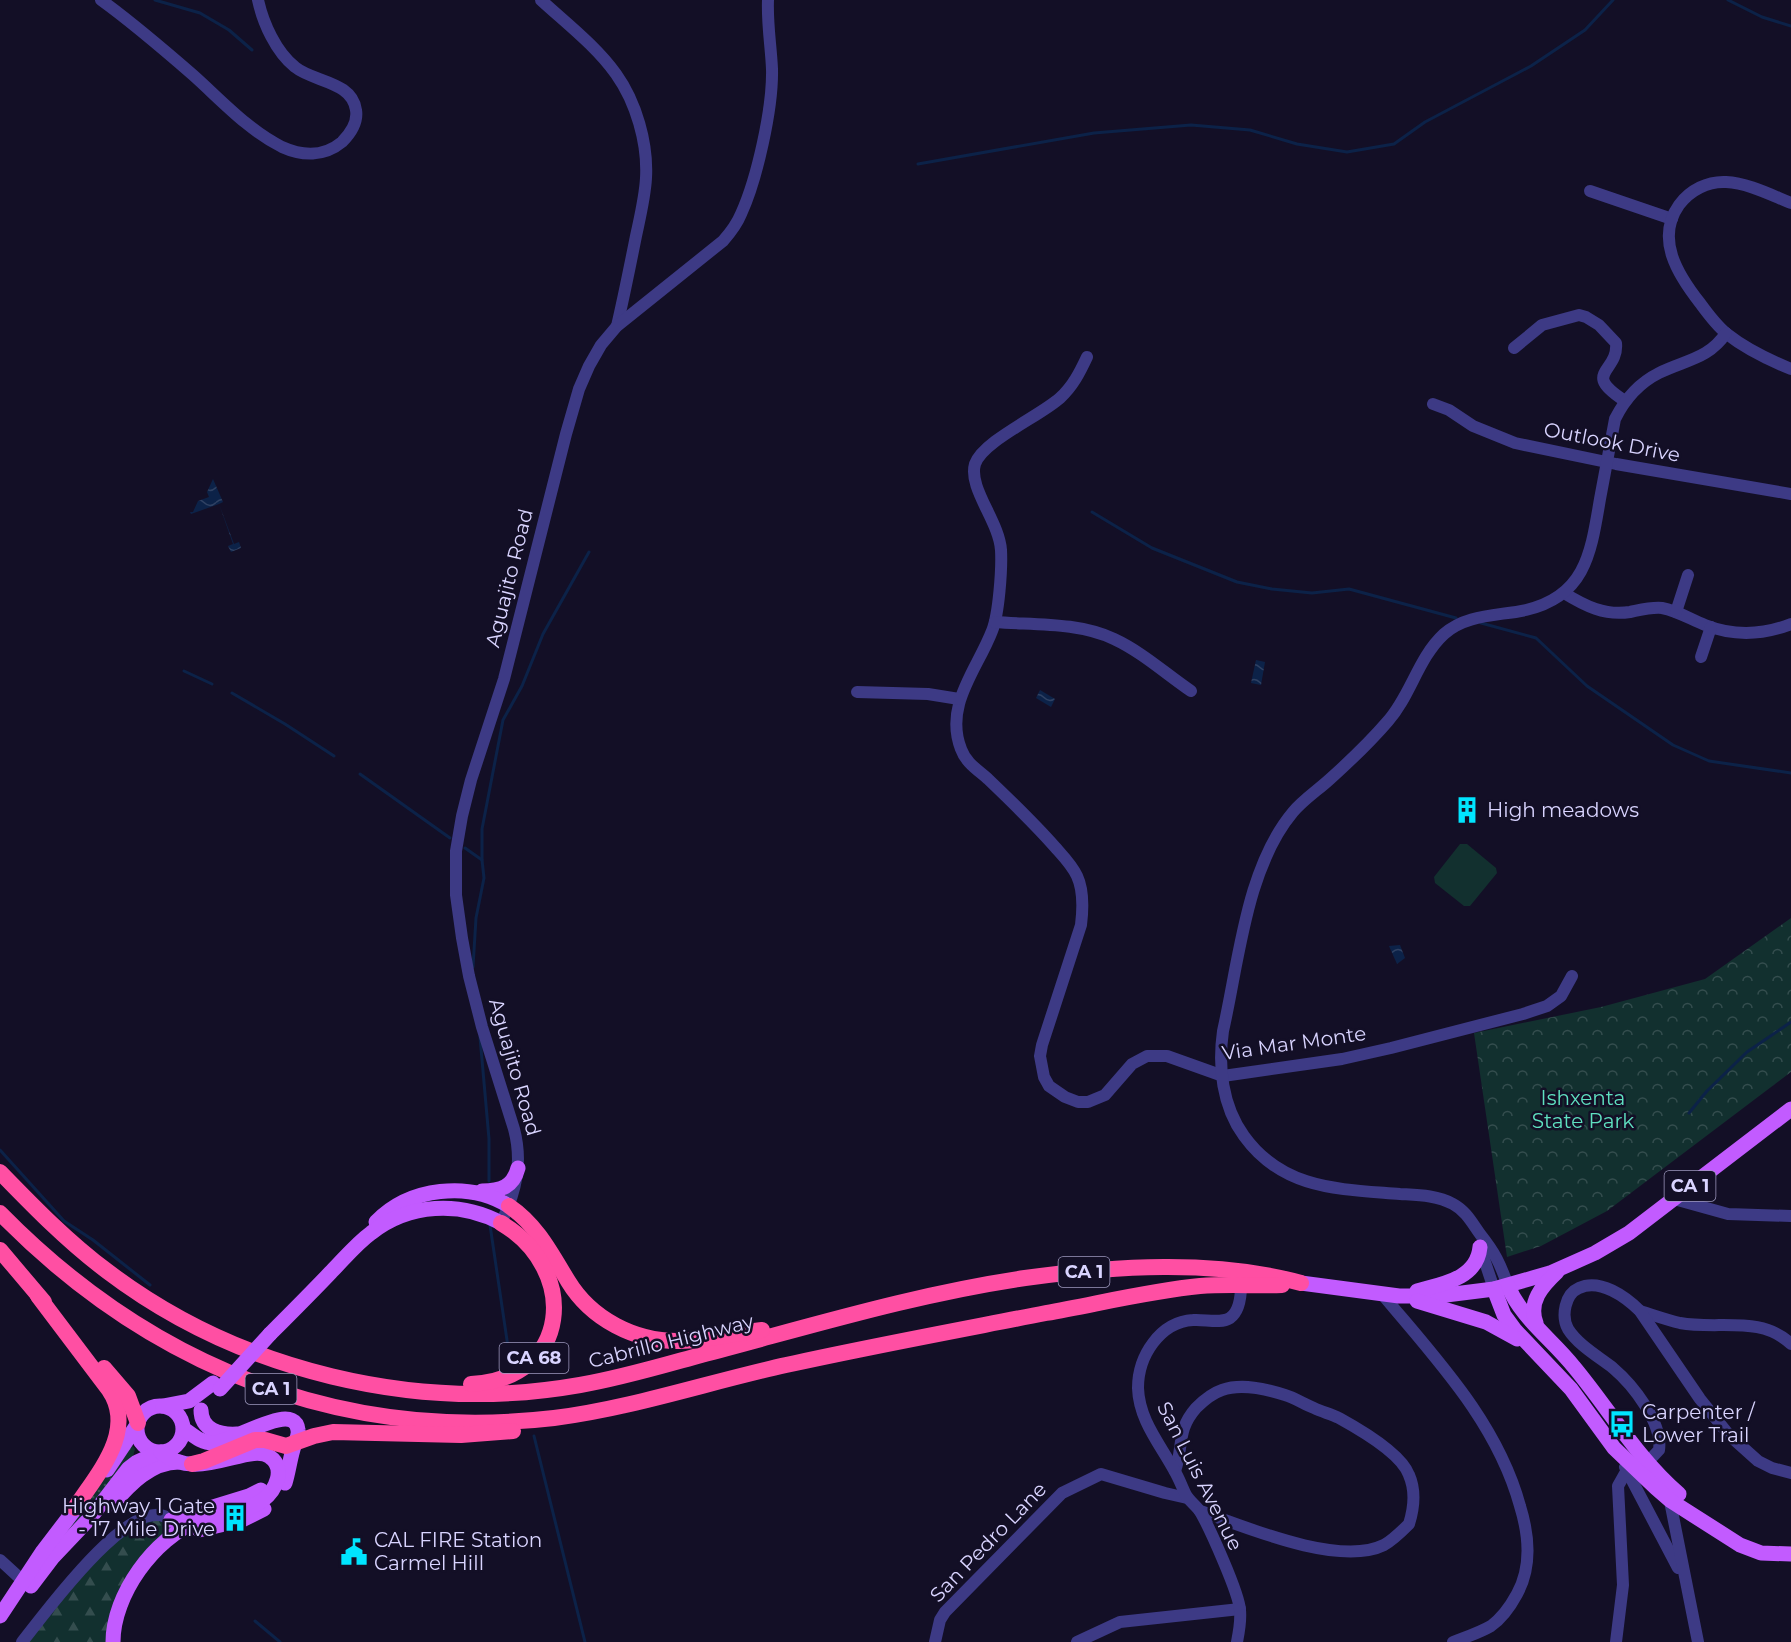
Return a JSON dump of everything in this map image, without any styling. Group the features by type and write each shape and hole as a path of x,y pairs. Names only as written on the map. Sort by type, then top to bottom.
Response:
{"highway":[{"name":"Cabrillo Highway","path":"0,1172 77,1247 124,1284 175,1316 228,1342 274,1360 322,1374 420,1392 480,1394 561,1388 627,1375 813,1325 974,1286 1051,1275 1152,1268 1223,1270 1263,1274 1301,1283"},
{"path":"509,1206 525,1218 539,1234 569,1284 584,1302 602,1318 633,1334 660,1340 680,1341 813,1325"},
{"name":"Cabrillo Highway","path":"0,1214 68,1276 133,1323 203,1362 277,1391 354,1411 434,1421 514,1421 594,1411 748,1373 886,1344 1160,1292 1200,1286 1301,1283"},
{"name":"CA 68","path":"380,1386 457,1385 496,1381 519,1371 541,1350 554,1316 555,1300 551,1284 545,1268 532,1248 501,1223"},
{"path":"0,1250 109,1390 120,1413 119,1426 111,1451 75,1508"},
{"path":"38,1296 123,1389 131,1402 137,1424"},
{"path":"187,1463 204,1461 255,1440 265,1440 283,1446 333,1432 461,1435 516,1431 555,1424 594,1411"}],"main road":[{"name":"Cabrillo Highway","path":"1301,1283 1400,1296 1438,1296 1501,1287 1559,1269 1621,1238 1791,1109"},
{"path":"466,1191 502,1189 513,1181 518,1168"},
{"name":"CA 68","path":"0,1623 130,1467 159,1453 171,1450 177,1445 184,1434 184,1428 201,1410 217,1386 364,1239 379,1219 405,1202 435,1193 466,1191 488,1196 509,1206"},
{"name":"CA 68","path":"364,1239 390,1221 430,1209 464,1210 484,1215 501,1223"},
{"path":"1400,1296 1462,1276 1475,1264 1480,1240"},
{"path":"1544,1336 1534,1318 1533,1305 1543,1287 1559,1269"},
{"path":"1501,1287 1573,1365 1637,1473 1664,1482 1685,1499 1706,1524"},
{"path":"1501,1287 1507,1319 1571,1389 1614,1448 1637,1473 1671,1501 1727,1538 1749,1549 1775,1555 1791,1554"},
{"path":"1400,1296 1486,1322 1534,1351"},
{"name":"CA 68","path":"0,1616 22,1581 75,1508 116,1458 147,1410 189,1401 217,1386"},
{"path":"162,1406 176,1412 182,1419 184,1428 200,1440 209,1443 223,1442 275,1419 289,1419 295,1422 298,1428 282,1490 262,1511 225,1525 175,1526"},
{"path":"201,1410 203,1421 213,1431 228,1435 246,1433"},
{"path":"113,1642 116,1618 126,1589 175,1526 249,1507 263,1500 274,1486 278,1474 275,1462 268,1455 257,1453 210,1464 172,1461 142,1444 137,1424"},
{"path":"78,1532 102,1514 142,1475 162,1465 187,1463"}],"street":[{"path":"100,0 134,24 230,109 266,137 284,147 302,153 316,154 334,148 349,135 354,126 356,109 353,102 338,87 303,73 287,59 272,38 258,0"},
{"path":"541,0 599,54 615,74 628,95 639,124 645,154 646,177 643,204 617,326"},
{"name":"Aguajito Road","path":"501,1223 514,1193 518,1168 517,1141 465,957 456,895 456,851 462,816 471,780 504,679 579,389 601,345 617,326 723,241 741,216 767,122 772,70 767,21 768,0"},
{"path":"1791,203 1736,183 1713,183 1695,189 1688,195 1676,210 1668,239 1675,265 1693,295 1726,333 1753,351 1791,369"},
{"path":"1590,191 1672,219"},
{"path":"1514,348 1542,325 1570,316 1586,317 1599,325 1616,343 1616,354 1606,368 1603,377 1608,390 1625,401"},
{"path":"1501,1287 1468,1216 1458,1207 1445,1200 1423,1196 1329,1187 1298,1179 1279,1170 1262,1157 1239,1129 1230,1110 1221,1051 1252,900 1268,853 1285,823 1295,810 1343,767 1389,720 1403,700 1428,654 1446,632 1473,619 1535,608 1551,602 1575,583 1590,551 1615,419 1625,401 1651,378 1714,349 1726,333"},
{"name":"Via Mar Monte","path":"1087,357 1078,375 1060,398 1040,414 990,445 979,456 975,464 974,481 993,520 1001,550 995,622 959,699 956,714 959,743 967,760 1036,825 1077,875 1083,911 1081,925 1041,1045 1040,1067 1049,1086 1072,1101 1097,1100 1105,1095 1132,1064 1140,1058 1155,1055 1167,1056 1223,1076 1342,1059 1523,1014 1555,1002 1572,976"},
{"name":"Outlook Drive","path":"1433,404 1449,410 1473,426 1499,438 1607,463 1791,494"},
{"path":"1676,612 1688,575"},
{"path":"1564,593 1593,609 1613,613 1659,608 1676,612 1711,627 1738,633 1770,631 1791,624"},
{"path":"995,622 1072,627 1113,638 1128,646 1191,691"},
{"path":"1701,657 1711,627"},
{"path":"857,692 927,694 959,699"},
{"path":"1674,1199 1728,1214 1791,1216"},
{"name":"San Luis Avenue","path":"1237,1642 1240,1609 1227,1571 1200,1511 1187,1498 1175,1471 1150,1431 1142,1411 1138,1389 1143,1362 1152,1344 1173,1325 1191,1320 1226,1320 1233,1315 1239,1305 1241,1285"},
{"path":"1619,1499 1637,1473 1659,1450 1660,1435 1649,1414 1626,1382 1568,1328 1565,1309 1571,1294 1584,1286 1599,1287 1620,1294 1640,1311 1700,1399 1730,1435 1758,1461 1791,1473"},
{"path":"1382,1294 1454,1382 1488,1430 1509,1470 1527,1534 1527,1559 1521,1587 1502,1617 1482,1631 1453,1642"},
{"path":"1640,1311 1681,1323 1763,1327 1778,1333 1791,1344"},
{"path":"1175,1471 1180,1457 1180,1437 1185,1424 1196,1409 1222,1389 1257,1388 1287,1395 1338,1418 1367,1435 1403,1464 1409,1473 1413,1498 1409,1524 1383,1545 1364,1551 1334,1551 1280,1538 1200,1511"},
{"path":"1616,1642 1623,1586 1618,1486 1637,1473"},
{"path":"1637,1473 1689,1591"},
{"name":"San Pedro Lane","path":"935,1642 940,1620 945,1612 1050,1504 1071,1487 1101,1474 1187,1498"},
{"path":"1664,1482 1671,1501 1672,1516 1698,1642"},
{"path":"22,1642 92,1558 123,1530 149,1514 157,1515 175,1526"},
{"path":"0,1560 22,1581"},
{"path":"1077,1642 1120,1622 1240,1609"}],"green space":[{"path":"1460,844 1467,844 1496,868 1497,873 1470,906 1464,906 1435,883 1434,877"},
{"name":"Ishxenta State Park","path":"1791,918 1791,1072 1607,1211 1541,1246 1507,1257 1474,1033 1601,1007 1705,979"},
{"path":"132,1445 135,1449 133,1456 53,1551 80,1509"},
{"path":"149,1514 178,1532 144,1563 113,1642 22,1642 92,1558"}],"water":[{"path":"213,479 223,502 191,514 190,512 193,512 198,501 209,497 207,492"},
{"path":"219,504 234,544 239,542 241,548 231,552 228,546 233,544"},
{"path":"1256,660 1265,662 1261,685 1251,683"},
{"path":"1040,690 1055,699 1051,707 1036,698"},
{"path":"1400,945 1405,958 1397,964 1389,946"}],"waterway":[{"path":"155,0 200,13 229,30 252,50"},
{"path":"918,164 1094,133 1191,125 1250,130 1297,144 1347,152 1394,144 1425,122 1531,66 1585,30 1613,0"},
{"path":"1728,0 1762,17 1791,26"},
{"path":"1092,512 1152,548 1237,582 1272,589 1312,593 1349,589 1456,618"},
{"path":"473,967 476,918 484,878 482,829 503,720 522,686 543,634 589,552"},
{"path":"1481,623 1536,638 1587,686 1673,745 1709,761 1791,773"},
{"path":"184,671 212,684"},
{"path":"232,693 334,756"},
{"path":"360,774 450,838"},
{"path":"465,848 482,860"},
{"path":"1689,1113 1707,1091 1747,1052 1791,1022"},
{"path":"480,1037 489,1139 489,1181"},
{"path":"0,1150 64,1221 93,1240 150,1285"},
{"path":"490,1225 508,1347 513,1365"},
{"path":"534,1436 585,1642"},
{"path":"255,1621 280,1642"}],"place":[{"name":"High meadows","path":"1467,810"},
{"name":"Carpenter / Lower Trail","path":"1622,1424"},
{"name":"Highway 1 Gate - 17 Mile Drive","path":"235,1518"},
{"name":"CAL FIRE Station Carmel Hill","path":"354,1552"}]}
